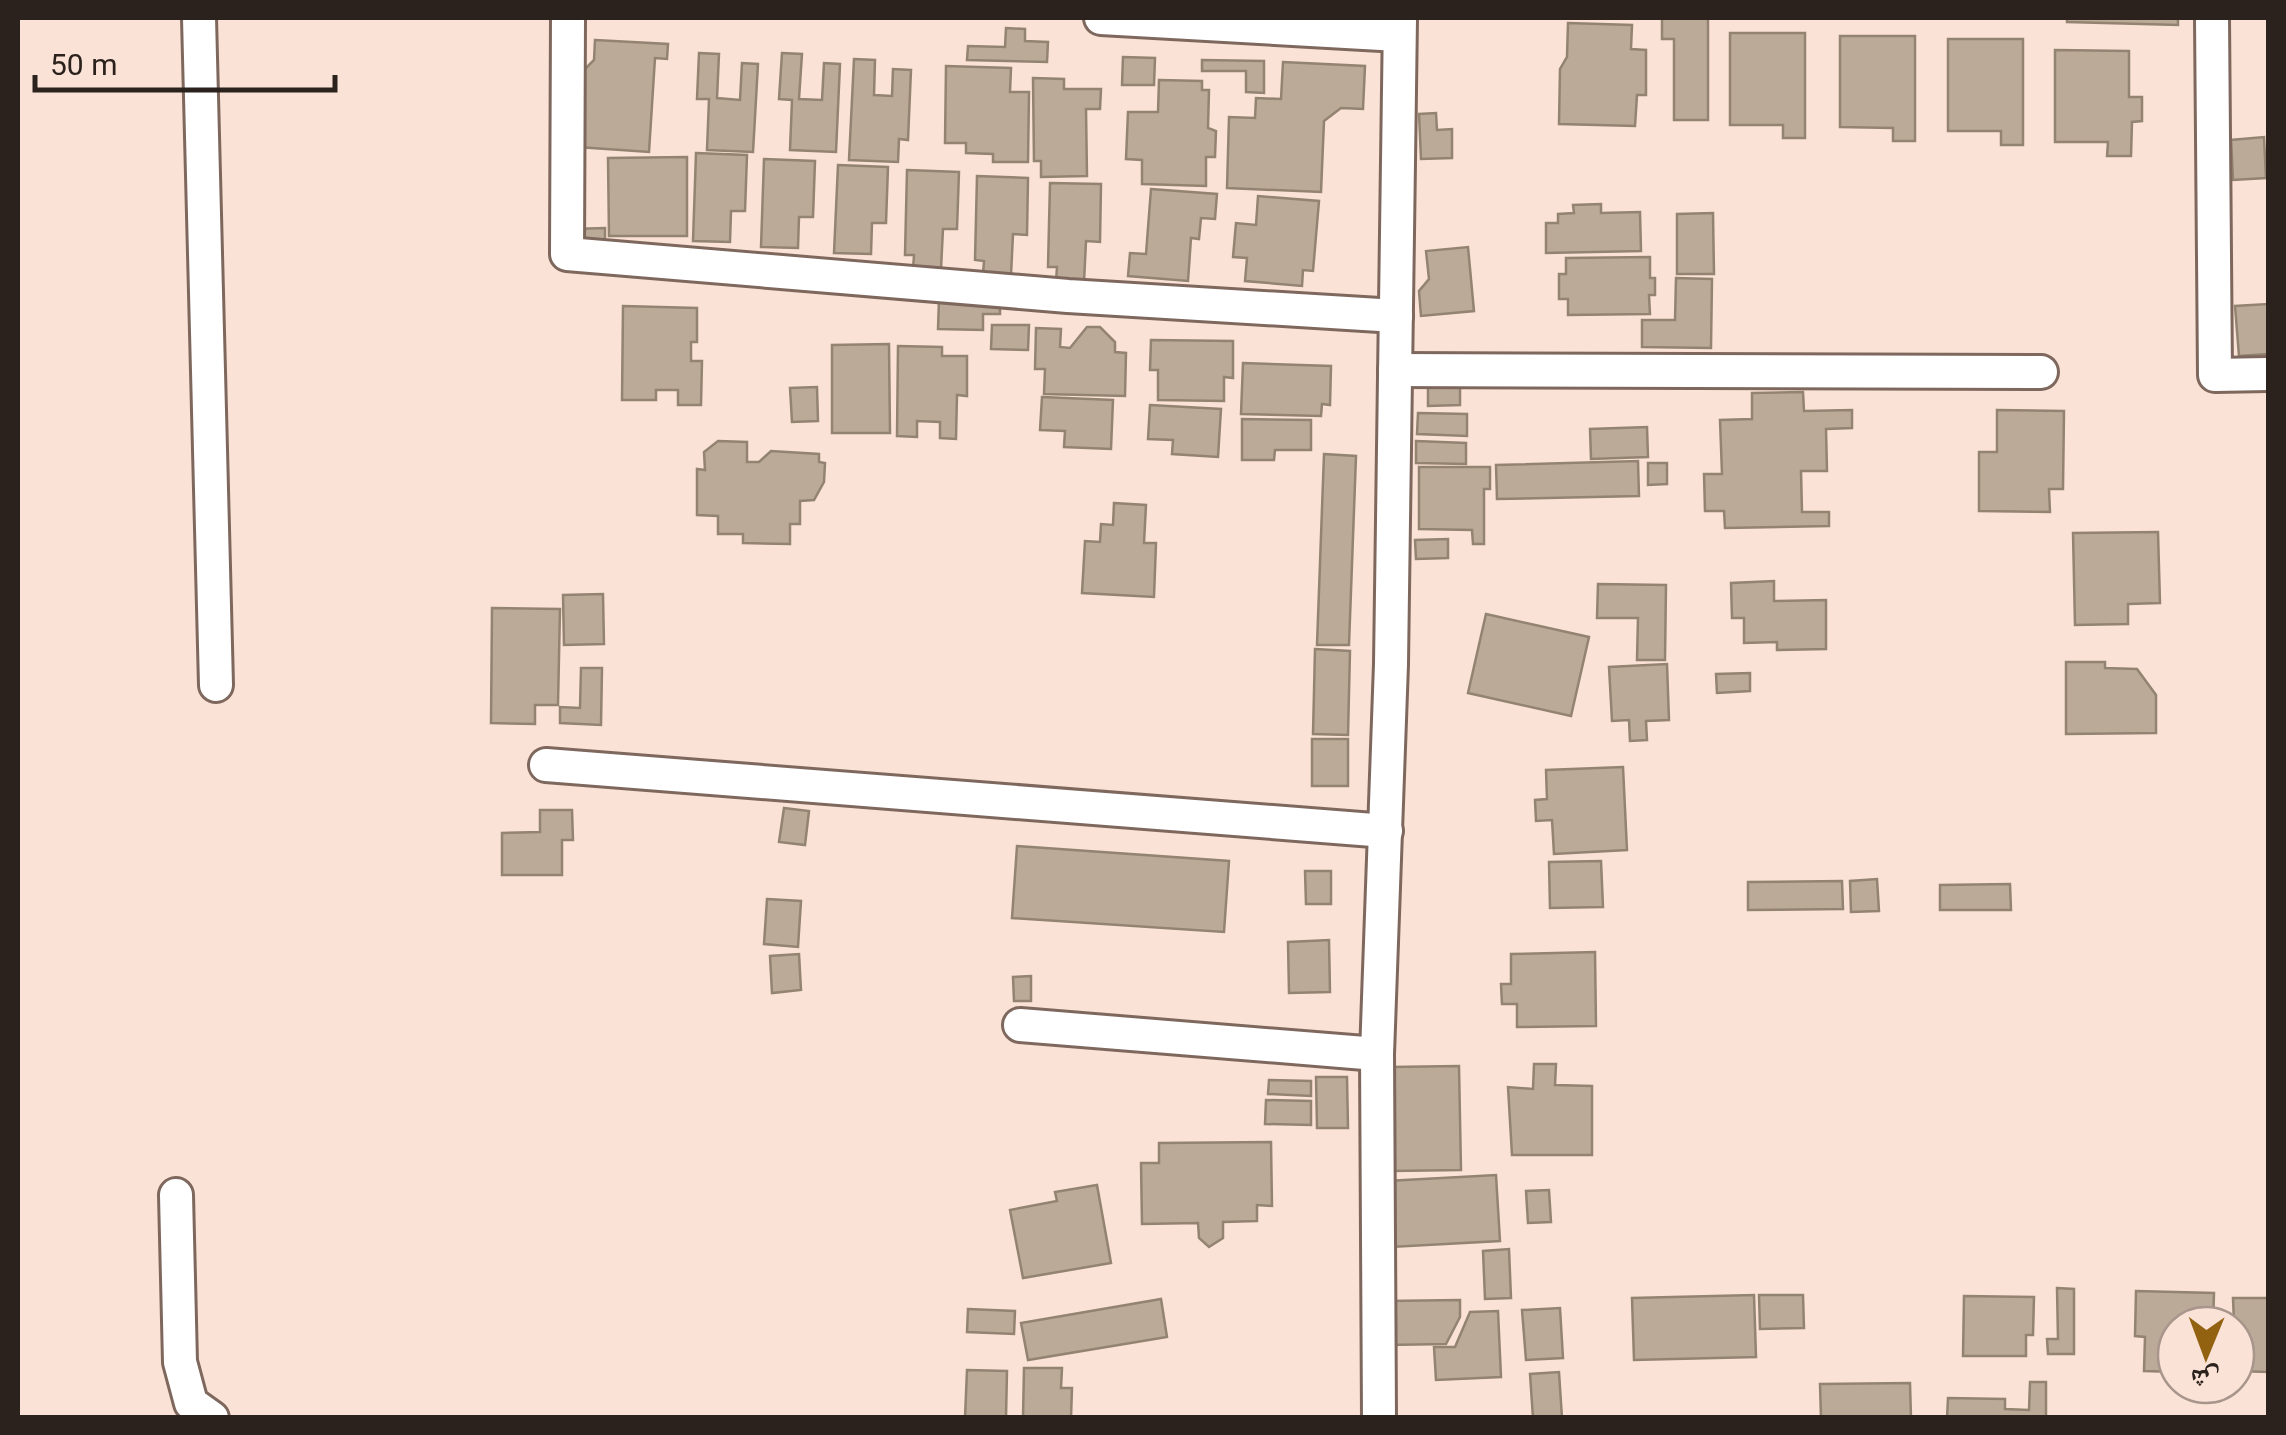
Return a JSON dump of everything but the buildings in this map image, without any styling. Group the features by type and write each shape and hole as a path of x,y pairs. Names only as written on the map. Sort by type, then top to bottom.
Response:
{"street":[{"path":"199,18 216,685"},
{"path":"568,18 568,254 1068,296 1396,316"},
{"path":"1100,18 1400,26 1386,831 1377,1054 1379,1418"},
{"path":"2212,18 2215,375 2268,374"},
{"path":"1395,370 2041,372"},
{"path":"546,765 1386,831"},
{"path":"1020,1026 1377,1054"},
{"path":"176,1195 180,1362 191,1403 212,1418"}]}
